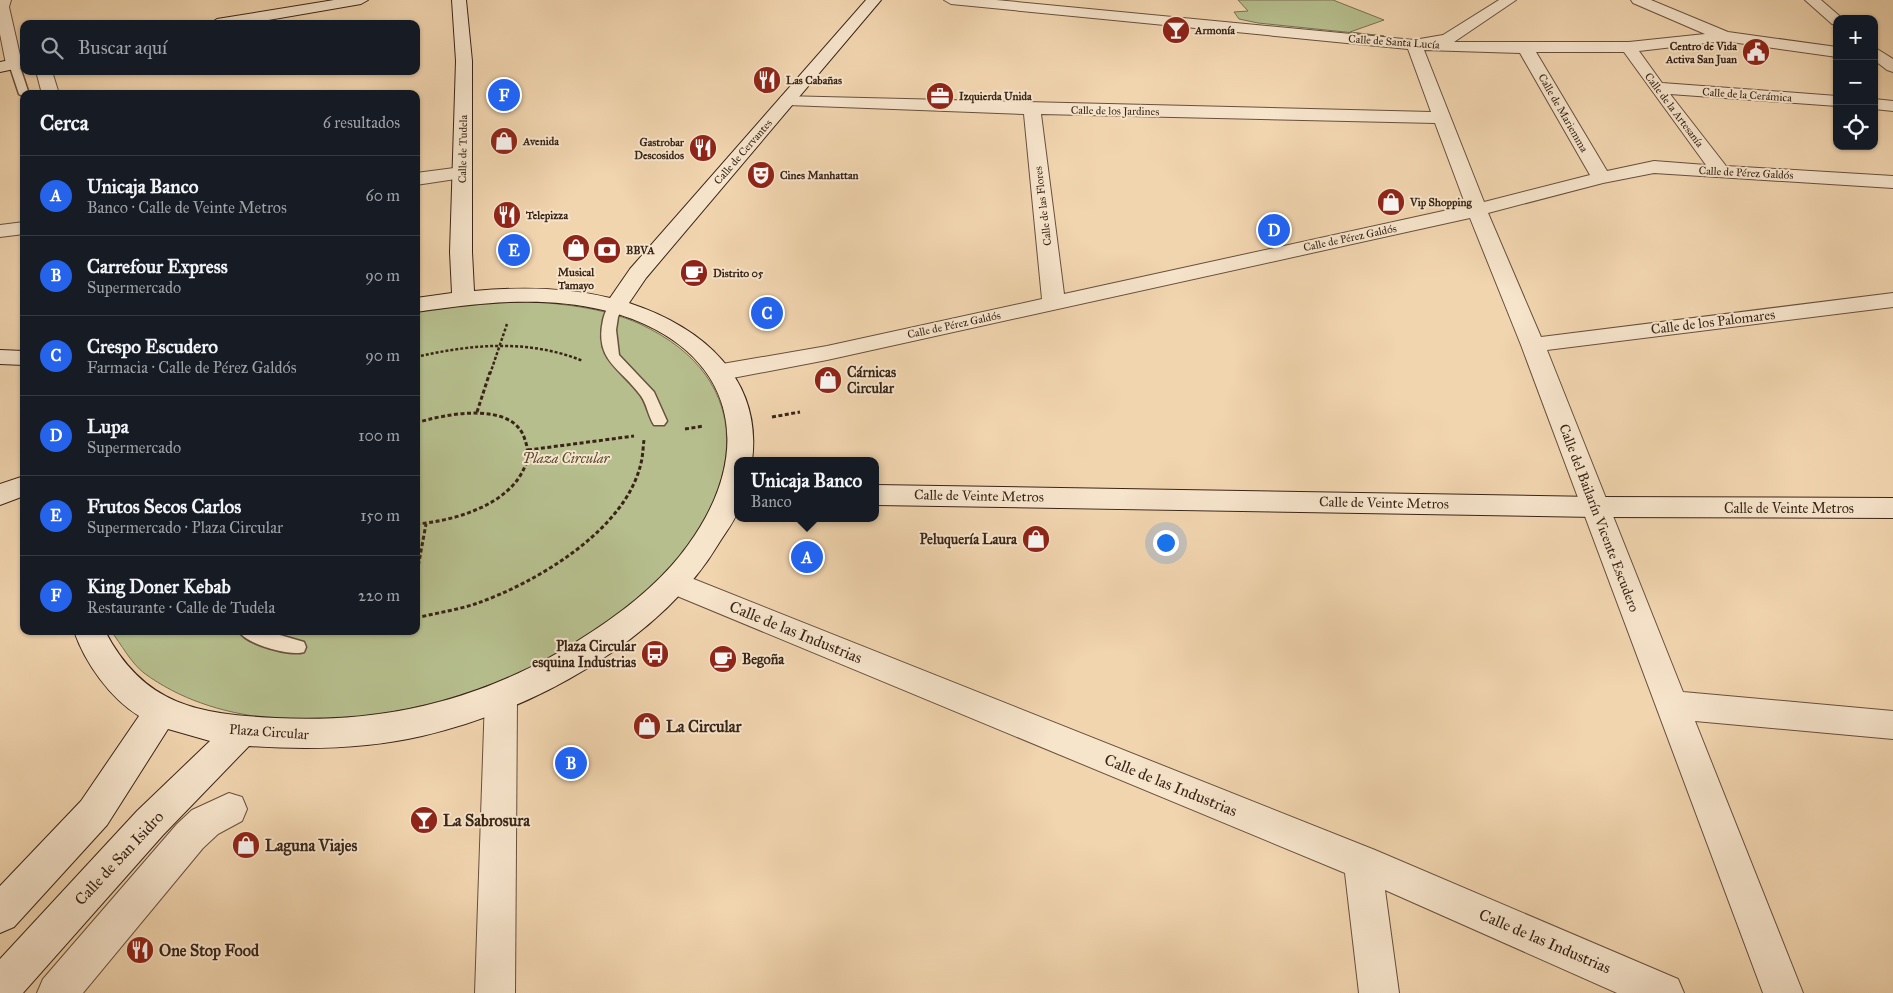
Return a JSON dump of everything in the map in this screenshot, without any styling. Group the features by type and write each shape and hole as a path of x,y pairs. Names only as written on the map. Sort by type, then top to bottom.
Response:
{"street":[{"path":"4,0 2,7 13,64"},
{"path":"241,20 361,0"},
{"name":"Calle de Tudela","path":"459,0 464,61 462,173 463,298"},
{"name":"Calle de Cervantes","path":"616,306 638,274 874,0"},
{"name":"Calle de Santa Lucía","path":"951,0 1414,44 1495,48 1629,47 1724,36 1833,51"},
{"path":"1414,44 1448,39 1462,32 1510,0"},
{"path":"1638,0 1724,36"},
{"path":"1812,0 1833,18"},
{"path":"1462,32 1470,39 1495,48"},
{"name":"Calle del Bailarín Vicente Escudero","path":"1414,44 1477,210 1533,344 1783,993"},
{"name":"Calle de Mariemma","path":"1525,47 1601,178"},
{"name":"Calle de la Artesanía","path":"1629,47 1656,88 1721,172"},
{"path":"45,75 50,90"},
{"name":"Calle de la Cerámica","path":"1656,88 1833,101"},
{"name":"Calle de los Jardines","path":"788,100 1032,109 1443,118"},
{"path":"1878,104 1893,106"},
{"name":"Calle de las Flores","path":"1032,109 1054,303"},
{"name":"Calle de Pérez Galdós","path":"722,372 827,353 1477,210 1601,178 1654,167 1893,182"},
{"path":"420,178 462,173"},
{"path":"0,231 20,228"},
{"path":"420,304 463,298 519,294 564,297 616,306 648,318 676,332 700,350 722,372 736,400 742,442 740,457"},
{"name":"Calle de los Palomares","path":"1533,344 1893,300"},
{"path":"0,358 20,358"},
{"path":"0,495 20,487"},
{"name":"Plaza Circular","path":"91,635 117,677 136,696 161,711 209,727 242,731 318,735 376,730 444,717 501,698 546,675 622,629 676,582 714,532 734,489"},
{"name":"Calle de Veinte Metros","path":"879,495 1595,507 1893,508"},
{"name":"Calle de las Industrias","path":"676,582 1362,862 1664,993"},
{"path":"495,993 501,698"},
{"path":"1671,705 1893,725"},
{"path":"0,914 94,813 161,711"},
{"name":"Calle de San Isidro","path":"0,989 150,823 242,731"},
{"path":"57,993 190,836 205,822 229,809"},
{"path":"1362,862 1380,993"}],"lane":[{"path":"13,64 23,90"},
{"path":"616,306 610,313 609,348 612,356 649,395 659,421"},
{"path":"256,635 297,647"}],"path":[{"path":"477,412 519,294"},
{"path":"420,356 437,351 500,345 534,347 575,356 592,365"},
{"path":"420,422 453,413 477,412 514,424 524,435 528,450 523,469 509,488 486,505 457,518 420,524"},
{"path":"420,617 475,604 537,577 588,542 622,503 641,464 644,435"},
{"path":"420,556 426,524"}],"green space":[{"path":"1238,0 1333,0 1384,20 1350,32 1384,36 1258,23 1239,19 1234,12 1248,11"},
{"name":"Plaza Circular","path":"516,301 548,303 580,307 625,318 640,324 679,347 706,375 721,406 727,440 723,474 710,509 690,543 664,576 616,618 556,655 488,686 415,707 341,719 268,718 202,703 139,669 114,635 420,635 420,311 461,304"}],"place":[{"name":"Armonía","path":"1176,30"},
{"name":"Centro de Vida Activa San Juan","path":"1756,52"},
{"name":"Las Cabañas","path":"767,80"},
{"name":"King Doner Kebab","path":"504,95"},
{"name":"Izquierda Unida","path":"940,96"},
{"name":"Avenida","path":"504,141"},
{"name":"Gastrobar Descosidos","path":"703,148"},
{"name":"Cines Manhattan","path":"761,175"},
{"name":"Vip Shopping","path":"1391,202"},
{"name":"Telepizza","path":"507,215"},
{"name":"Lupa","path":"1274,230"},
{"name":"Musical Tamayo","path":"576,248"},
{"name":"Frutos Secos Carlos","path":"514,250"},
{"name":"BBVA","path":"607,250"},
{"name":"Distrito 05","path":"694,273"},
{"name":"Crespo Escudero","path":"767,313"},
{"name":"Cárnicas Circular","path":"828,380"},
{"name":"Peluquería Laura","path":"1036,539"},
{"name":"Unicaja Banco","path":"807,557"},
{"name":"Plaza Circular esquina Industrias","path":"655,654"},
{"name":"Begoña","path":"723,659"},
{"name":"La Circular","path":"647,726"},
{"name":"Carrefour Express","path":"571,763"},
{"name":"La Sabrosura","path":"424,820"},
{"name":"Laguna Viajes","path":"246,845"},
{"name":"One Stop Food","path":"140,950"}]}
